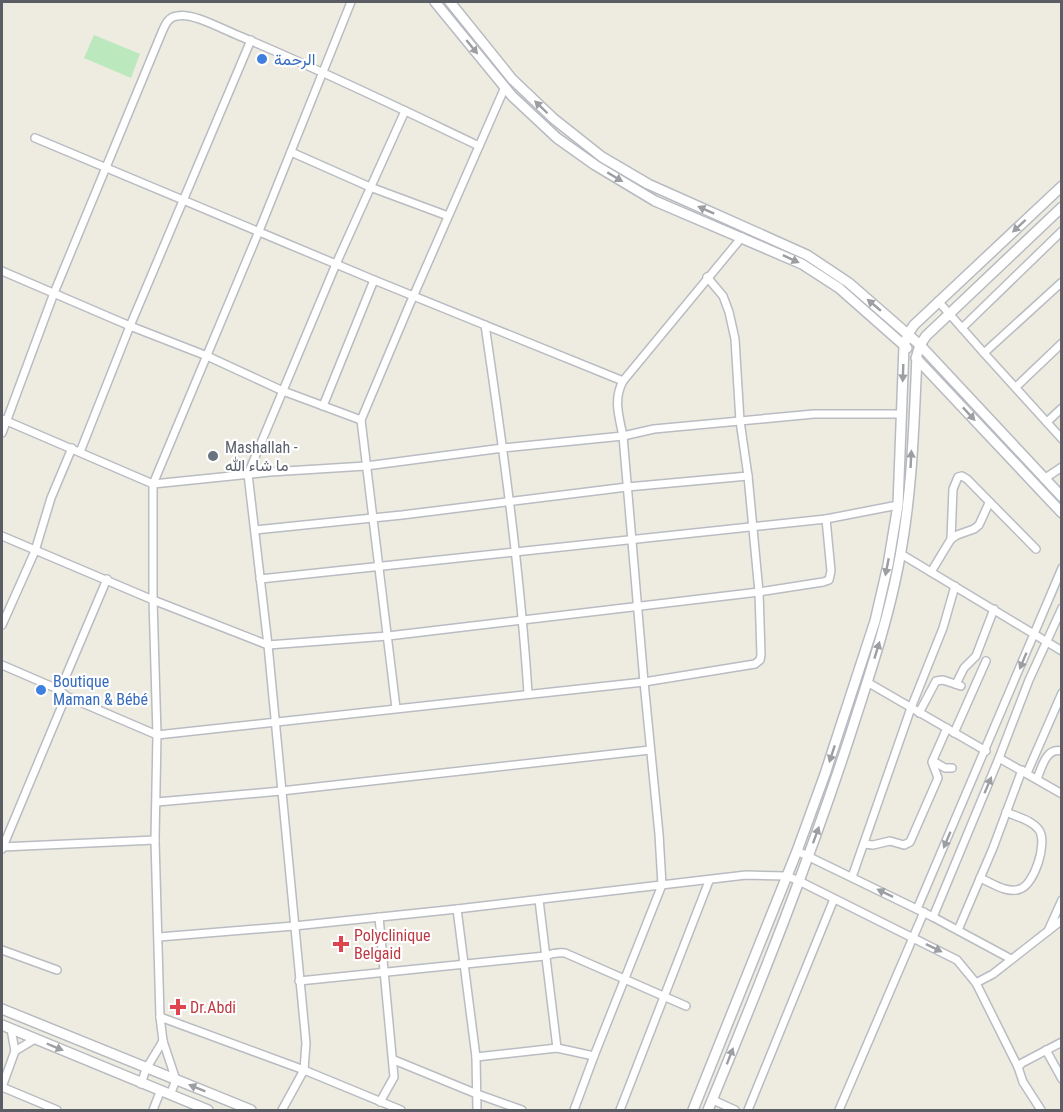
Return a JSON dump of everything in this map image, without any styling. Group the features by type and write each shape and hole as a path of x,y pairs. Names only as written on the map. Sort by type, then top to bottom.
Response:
{"main road":[{"path":"435,2 505,87 557,138 655,201 802,264 830,282 904,346 1062,513"},
{"path":"450,2 512,79 554,119 602,157 648,184 807,255 849,283 920,345 1062,497"},
{"path":"693,1110 798,851 875,621 888,565 898,505 904,346 908,334 938,301 1062,186"},
{"path":"708,1110 809,856 836,779 885,622 901,554 908,510 917,359 920,345 926,336 1062,207"},
{"path":"2,1009 251,1110"},
{"path":"2,1025 208,1110"}],"street":[{"path":"170,1095 176,1080 163,1041 160,1017 155,840 157,735 153,600 153,484 259,231 351,2"},
{"path":"2,433 4,420 54,293 162,32 171,18 177,15 192,17 250,40 323,71 479,146"},
{"path":"80,452 130,326 250,40"},
{"path":"396,708 361,420 505,87"},
{"path":"282,1110 303,1070 306,1043 268,645 248,474 336,264 405,111"},
{"path":"35,138 623,381"},
{"path":"291,152 370,187 448,216"},
{"path":"962,328 1062,231"},
{"path":"574,1110 662,885 660,834 650,750 639,605 617,392 623,381 742,237"},
{"path":"2,271 207,356 283,391 361,420"},
{"path":"2,665 157,735 644,682 758,662 761,655 759,592 748,476 740,421 735,339 723,296 708,278"},
{"path":"323,406 374,280"},
{"path":"984,353 1062,282"},
{"path":"938,301 1062,439"},
{"path":"485,325 510,502 523,619 528,693"},
{"path":"1016,387 1062,343"},
{"path":"1047,422 1062,408"},
{"path":"4,420 153,484 248,474 366,466 503,448 623,436 654,429 814,414 902,414"},
{"path":"2,625 35,551 51,498 72,448"},
{"path":"1044,479 1062,467"},
{"path":"255,530 627,487 748,476"},
{"path":"931,572 951,539 954,489 958,477 962,476 1036,549"},
{"path":"951,539 979,525 989,503"},
{"path":"260,579 826,519 898,505"},
{"path":"2,536 153,600 268,645 388,636 759,592 823,582 829,580 831,571 826,519"},
{"path":"901,554 1062,651"},
{"path":"839,1110 1062,568"},
{"path":"107,579 2,848 155,840"},
{"path":"852,877 911,708 943,628 955,586"},
{"path":"933,916 1029,680 1062,608"},
{"path":"920,713 936,681 942,680 959,685 964,668 976,656 994,609"},
{"path":"954,733 986,661"},
{"path":"867,682 986,751"},
{"path":"958,930 1006,812 1062,693"},
{"path":"864,844 873,845 890,841 904,845 910,842 938,778 932,767 933,761 947,728"},
{"path":"1037,779 1049,753 1056,749 1062,751"},
{"path":"157,802 281,791 650,750"},
{"path":"999,758 1062,794"},
{"path":"933,761 945,768 952,768"},
{"path":"980,878 1008,890 1022,889 1028,884 1042,853 1043,839 1039,829 1006,812"},
{"path":"798,851 933,916 1011,959"},
{"path":"159,937 457,909 746,875 787,876 957,960 976,982 1018,1067 1023,1082 1041,1110"},
{"path":"620,1110 709,881"},
{"path":"748,1110 834,899"},
{"path":"538,900 557,1048"},
{"path":"1047,933 1062,900"},
{"path":"457,909 476,1057 477,1110"},
{"path":"379,917 394,1060 394,1077 380,1102"},
{"path":"976,982 993,974 1062,920"},
{"path":"2,950 57,970"},
{"path":"299,981 565,953 686,1006"},
{"path":"160,1017 303,1070 401,1110"},
{"path":"11,1029 15,1051 2,1087 57,1110"},
{"path":"15,1051 35,1039"},
{"path":"141,1084 146,1069 163,1041"},
{"path":"1018,1067 1062,1042"},
{"path":"476,1057 557,1048 594,1056"},
{"path":"1046,1050 1062,1079"},
{"path":"394,1060 477,1095 522,1110"},
{"path":"153,1110 160,1092"},
{"path":"713,1100 735,1110"}],"green space":[{"path":"94,35 140,54 131,78 84,58"}],"place":[{"name":"الرحمة","path":"262,59"},
{"name":"Mashallah - ما شاء الله","path":"213,456"},
{"name":"Boutique Maman & Bébé","path":"41,690"},
{"name":"Polyclinique Belgaid","path":"341,944"},
{"name":"Dr.Abdi","path":"178,1007"}]}
